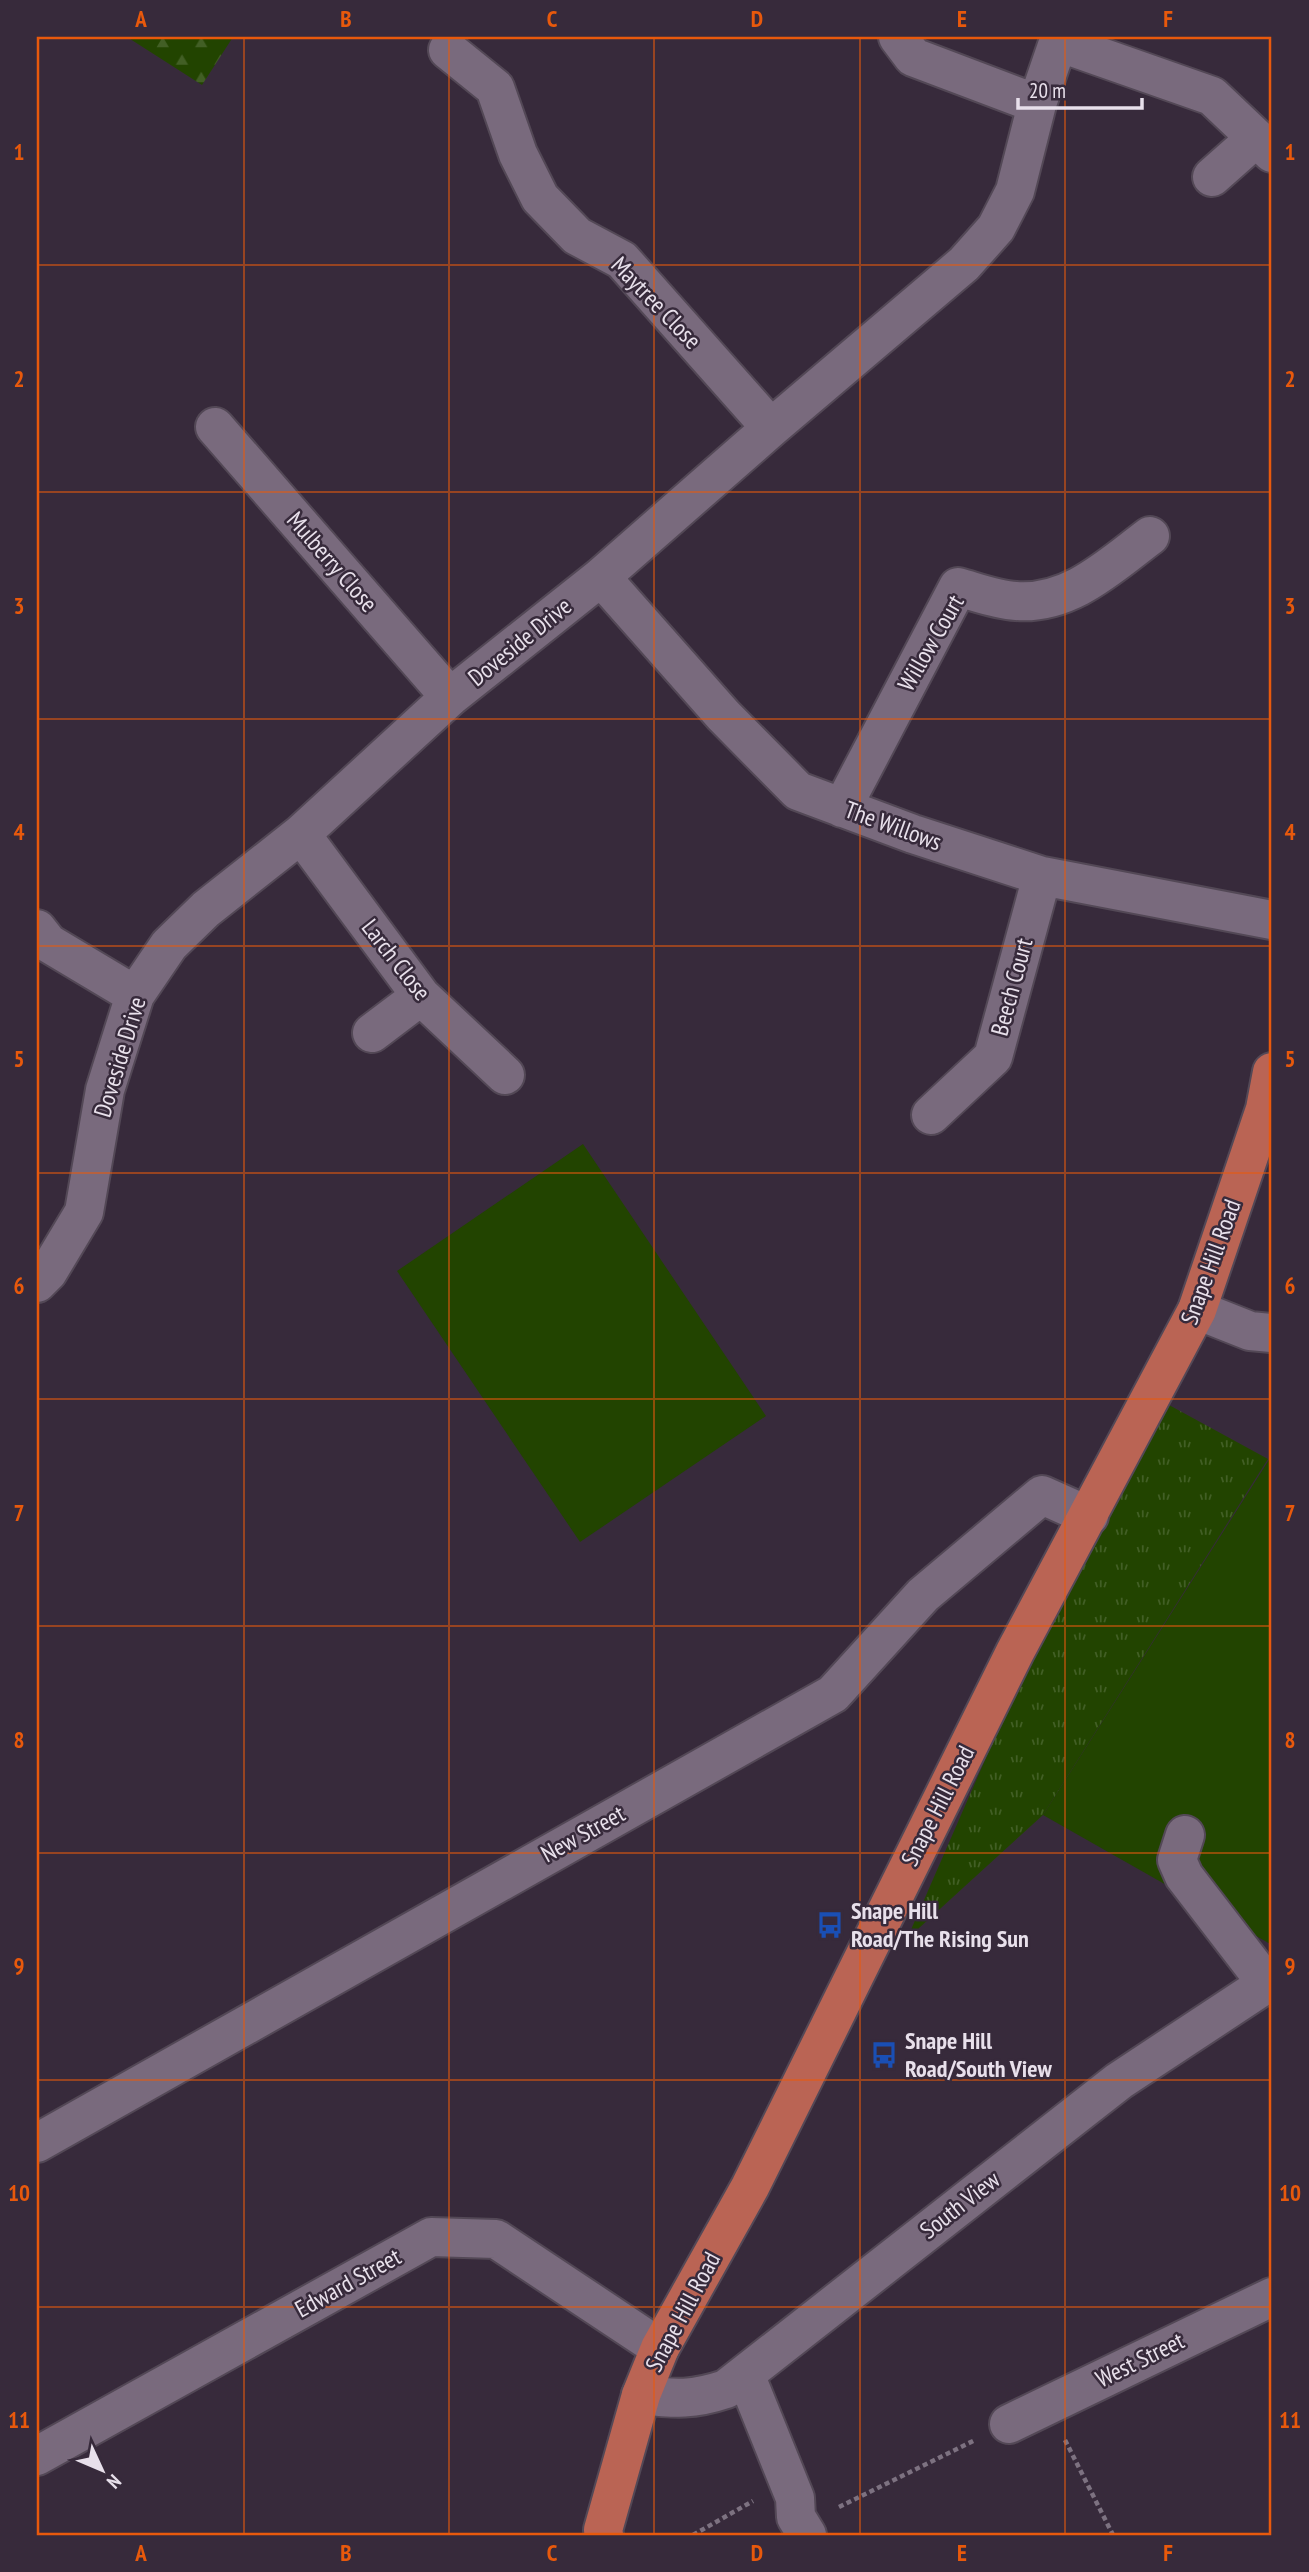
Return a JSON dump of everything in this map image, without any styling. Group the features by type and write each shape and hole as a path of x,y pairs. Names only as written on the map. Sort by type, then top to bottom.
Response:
{"main road":[{"name":"Snape Hill Road","path":"601,2533 641,2395 660,2347 750,2187 1003,1676 1197,1310 1265,1109 1272,1072"}],"street":[{"path":"898,37 913,57 1037,104"},
{"path":"1059,39 1212,96 1264,145 1212,177"},
{"name":"Doveside Drive","path":"37,1283 48,1272 84,1212 105,1090 135,995 169,945 206,909 300,834 450,697 601,577 964,264 996,228 1015,191 1037,104 1059,39"},
{"name":"Maytree Close","path":"448,50 495,88 518,154 540,198 578,236 622,260 771,428"},
{"name":"Mulberry Close","path":"215,427 450,697"},
{"name":"Willow Court","path":"842,808 958,587 1016,601 1048,599 1082,586 1150,536"},
{"name":"The Willows","path":"601,577 723,715 798,791 913,834 1042,876 1272,920"},
{"name":"Larch Close","path":"300,834 421,996 505,1075"},
{"name":"Beech Court","path":"931,1115 993,1057 1042,876"},
{"path":"37,929 48,943 135,995"},
{"path":"372,1033 421,996"},
{"path":"1197,1310 1250,1331 1272,1334"},
{"name":"New Street","path":"37,2143 833,1694 923,1595 1042,1495 1089,1516"},
{"path":"1185,1835 1177,1860 1184,1876 1270,1982"},
{"name":"South View","path":"641,2395 682,2400 726,2389 1119,2081 1270,1982"},
{"name":"Edward Street","path":"37,2456 431,2237 496,2239 660,2347"},
{"name":"West Street","path":"1009,2424 1272,2297"},
{"path":"745,2374 795,2498 796,2517 807,2535"}],"path":[{"path":"1047,2405 1113,2535"},
{"path":"693,2535 775,2488 827,2513 1009,2424"}],"green space":[{"path":"127,37 233,37 202,85"},
{"path":"583,1144 766,1416 580,1542 397,1271"},
{"path":"1169,1405 1268,1459 1043,1815 907,1939 1012,1698"},
{"path":"1272,1455 1272,1945 1043,1815"}],"place":[{"name":"Snape Hill Road/The Rising Sun","path":"830,1925"},
{"name":"Snape Hill Road/South View","path":"884,2055"}]}
